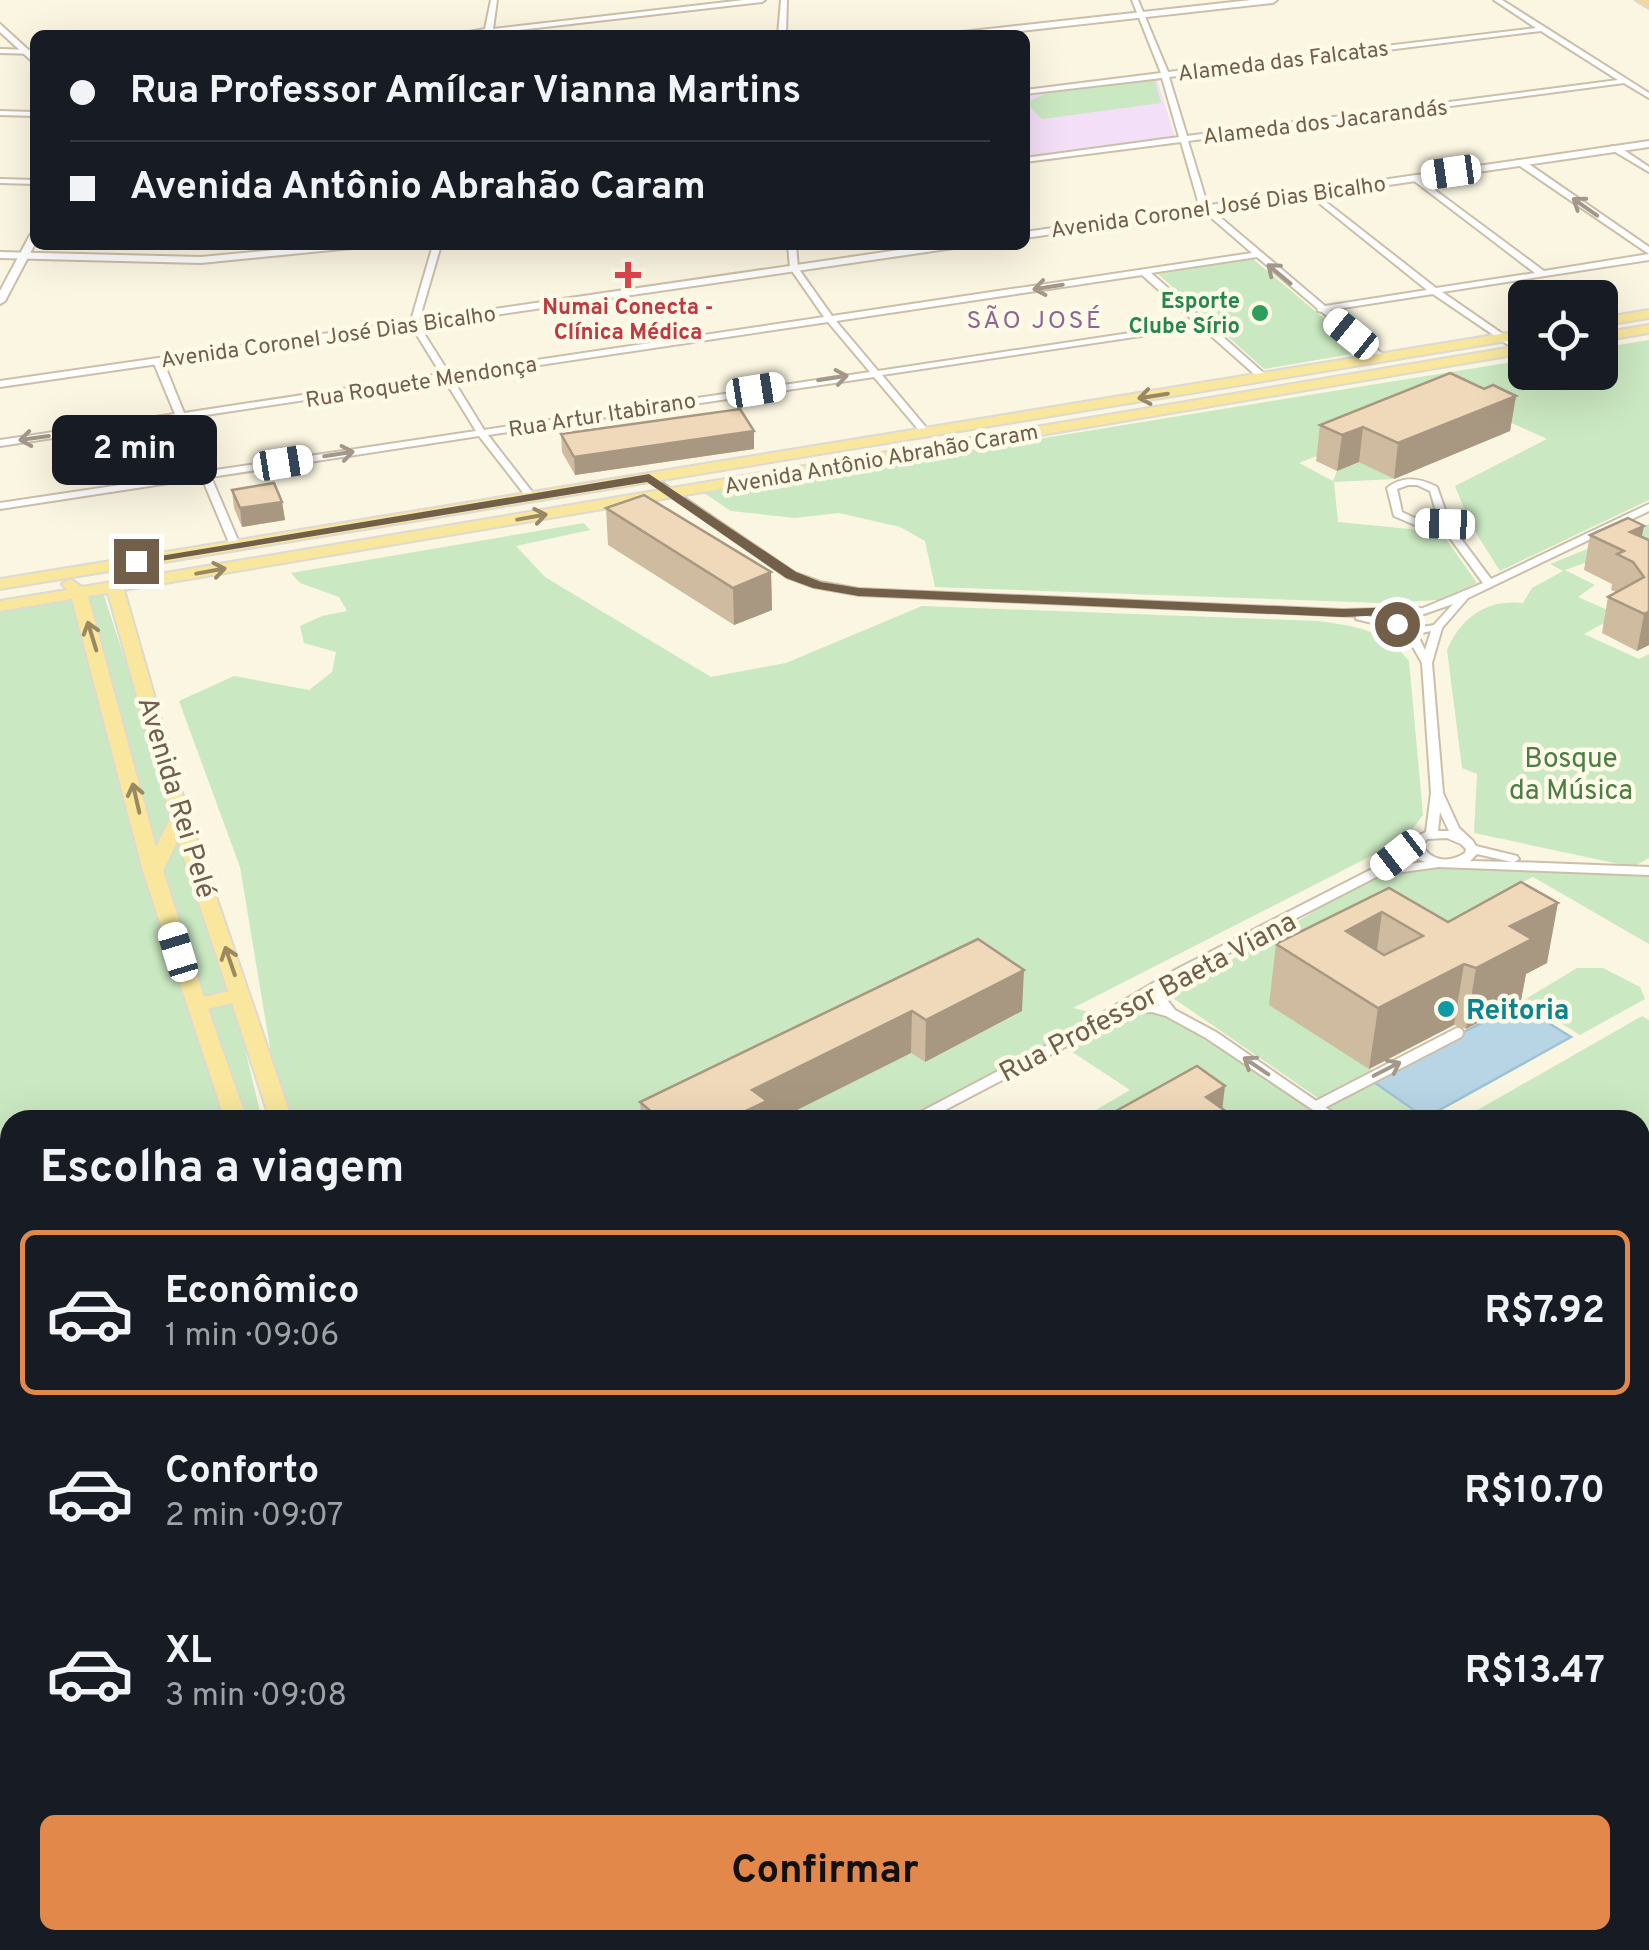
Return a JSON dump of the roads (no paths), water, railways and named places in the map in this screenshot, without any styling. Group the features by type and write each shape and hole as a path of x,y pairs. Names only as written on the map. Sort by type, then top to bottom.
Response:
{"highway":[{"path":"1642,0 1649,4"}],"main road":[{"path":"1618,319 1649,314"},
{"path":"1618,334 1649,329"},
{"name":"Avenida Antônio Abrahão Caram","path":"0,584 1508,339"},
{"name":"Avenida Antônio Abrahão Caram","path":"0,606 672,494 1508,347"},
{"path":"1096,405 1109,418"},
{"path":"38,578 65,581 79,594"},
{"name":"Avenida Rei Pelé","path":"115,588 180,817 279,1110"},
{"name":"Avenida Rei Pelé","path":"79,594 106,680 153,871 233,1110"},
{"path":"106,680 148,701"},
{"path":"153,871 180,817"},
{"path":"198,1005 241,994"}],"street":[{"path":"489,30 494,0"},
{"path":"514,30 762,0"},
{"path":"782,30 784,0"},
{"path":"1135,0 1165,75 1204,208 1382,358"},
{"path":"1006,30 1272,0"},
{"path":"1498,0 1649,96"},
{"path":"0,26 30,51"},
{"name":"Alameda das Falcatas","path":"1030,91 1542,28"},
{"path":"0,52 30,52"},
{"name":"Alameda dos Jacarandás","path":"1030,159 1625,81"},
{"path":"0,113 30,114"},
{"name":"Avenida Coronel José Dias Bicalho","path":"1030,233 1649,144"},
{"path":"1616,148 1649,170"},
{"path":"1520,162 1649,254"},
{"path":"1416,178 1542,274"},
{"path":"0,180 30,182"},
{"path":"1312,193 1434,291 1504,338"},
{"path":"0,301 30,245"},
{"path":"0,255 201,260 302,250"},
{"path":"436,250 414,324 481,432 531,497"},
{"path":"792,250 794,268 830,320 926,433"},
{"name":"Avenida Coronel José Dias Bicalho","path":"0,384 919,250"},
{"path":"1320,308 1649,254"},
{"name":"Rua Roquete Mendonça","path":"0,443 1256,255"},
{"path":"1144,272 1264,378"},
{"name":"Rua Artur Itabirano","path":"0,506 1204,324"},
{"path":"158,362 235,545"},
{"path":"649,478 791,575 845,590 1343,613 1424,610 1469,594 1649,507"},
{"path":"1445,524 1417,523 1397,514 1392,488 1410,482 1434,489 1445,524 1489,584"},
{"path":"1343,613 1406,628 1438,625 1469,594"},
{"path":"1424,610 1436,616 1438,625 1427,663 1437,793 1432,833 1456,836 1470,846 1554,867 1649,871"},
{"path":"1403,611 1395,619 1406,628 1427,663"},
{"path":"1437,793 1454,829 1470,846 1471,855 1458,863"},
{"name":"Rua Professor Baeta Viana","path":"935,1110 1060,1044 1113,1010 1378,871 1432,833"},
{"path":"1419,840 1416,844 1422,856 1439,863"},
{"name":"Rua Professor Baeta Viana","path":"1378,871 1439,863 1554,867"},
{"path":"1156,987 1170,1012"},
{"path":"1113,1010 1152,1008 1170,1012 1323,1110"},
{"path":"1317,1106 1458,1033"}],"water":[{"path":"1518,1004 1571,1037 1439,1110 1414,1110 1371,1080"}],"place":[{"name":"Numai Conecta - Clínica Médica","path":"628,275"},
{"name":"Esporte Clube Sírio","path":"1260,313"},
{"name":"Reitoria","path":"1446,1009"}],"district":[{"name":"SÃO JOSÉ","path":"1035,319"}],"park label":[{"name":"Bosque da Música","path":"1571,773"}]}
